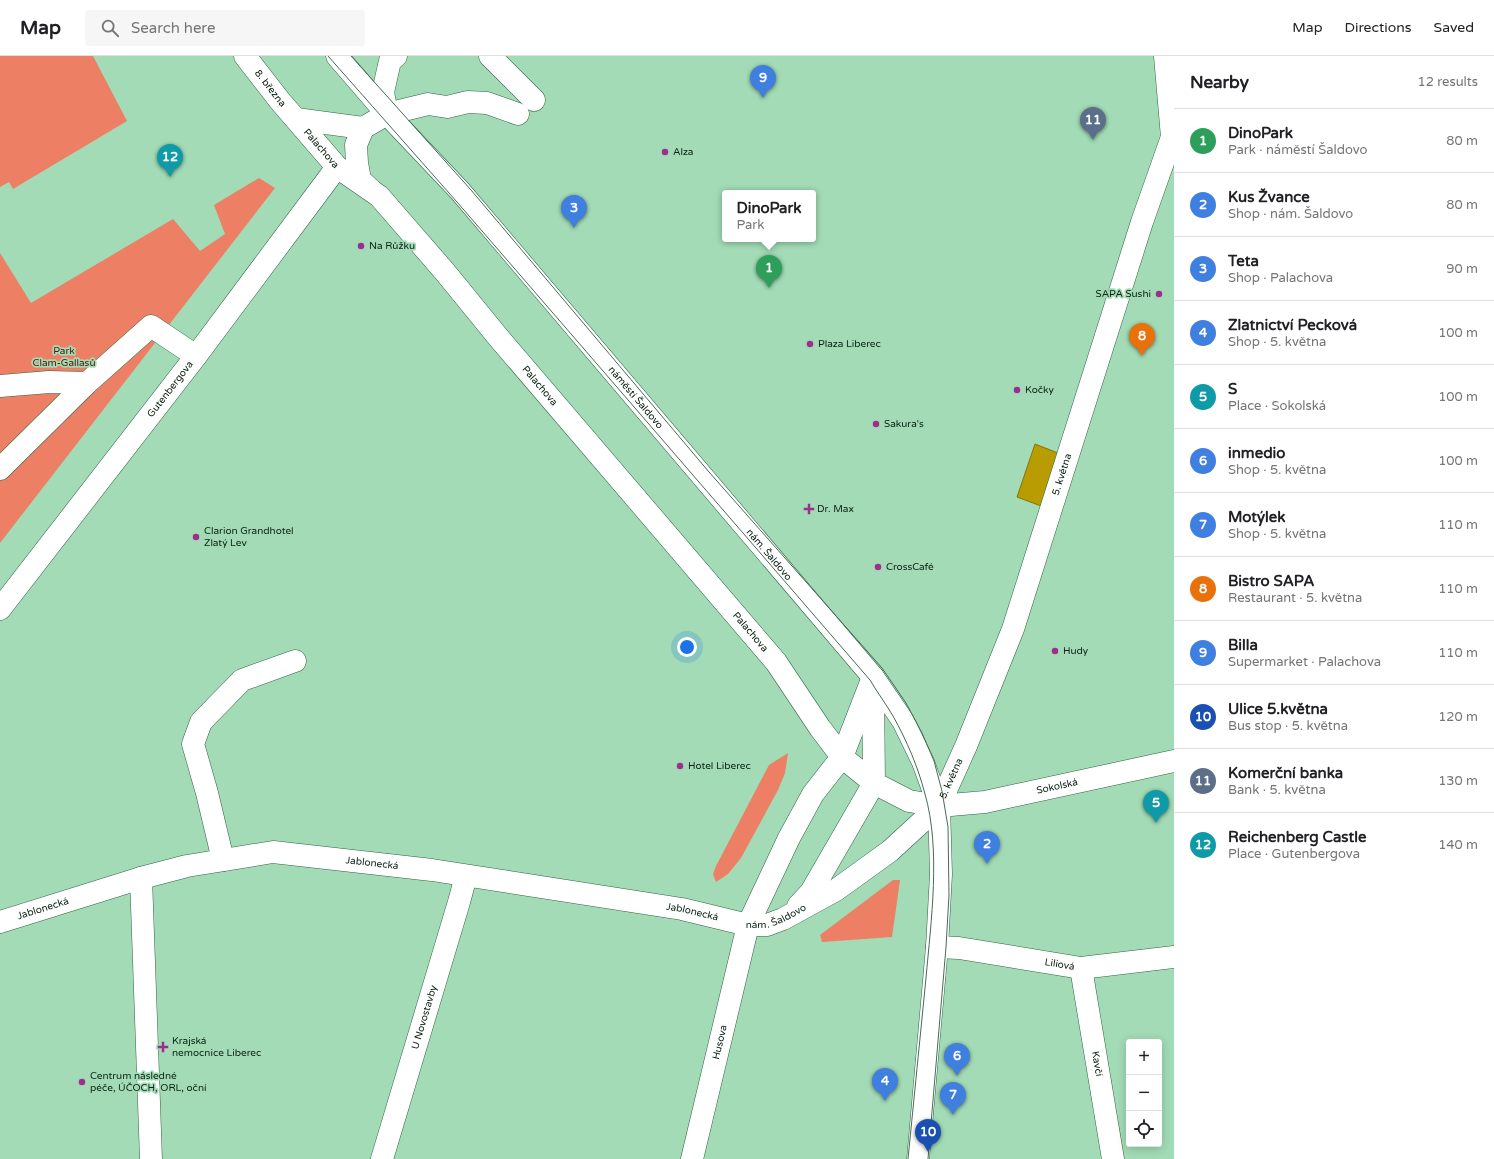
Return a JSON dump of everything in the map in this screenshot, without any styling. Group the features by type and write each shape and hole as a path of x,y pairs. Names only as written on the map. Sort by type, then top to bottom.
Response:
{"street":[{"name":"8. března","path":"245,56 296,119"},
{"path":"337,56 387,114"},
{"path":"387,114 383,92 390,61 396,56"},
{"path":"490,56 534,100"},
{"path":"1165,56 1173,138"},
{"path":"379,196 360,180 356,145 363,128 387,114 428,104 446,107 468,102 487,103 518,114"},
{"name":"náměstí Šaldovo","path":"387,114 460,191 665,433"},
{"path":"296,119 363,128"},
{"name":"Palachova","path":"296,119 337,167 379,196 445,272 498,337 776,662 820,728 842,757"},
{"name":"5. května","path":"939,806 961,759 1013,629 1142,222 1173,138"},
{"name":"Gutenbergova","path":"0,609 251,284 337,167"},
{"path":"0,468 88,383 151,326 196,356"},
{"path":"0,386 49,382 88,383"},
{"name":"nám. Šaldovo","path":"665,433 873,677 903,722 924,762 939,806 942,862 941,947"},
{"path":"223,860 193,744 201,722 242,680 294,661"},
{"path":"783,919 811,892 874,783 873,677"},
{"name":"nám. Šaldovo","path":"873,677 842,757 813,794 789,838 748,925 767,924 783,919 836,890 890,851 939,806"},
{"path":"842,757 874,783 909,801 939,806"},
{"name":"Sokolská","path":"939,806 985,802 1174,761"},
{"name":"Jablonecká","path":"0,922 141,878 188,866 273,852 432,870 682,909 748,925"},
{"name":"U Novostavby","path":"382,1159 466,876"},
{"path":"141,878 152,1159"},
{"name":"Husova","path":"692,1159 748,925"},
{"path":"918,1159 941,947"},
{"name":"Liliová","path":"941,947 1081,968 1174,957"},
{"name":"Kavčí","path":"1081,968 1113,1159"}],"green space":[{"path":"0,56 93,56 127,121 13,189 9,182 0,187"},
{"name":"Park Clam-Gallasů","path":"259,178 275,188 0,543 0,253 31,303 173,219 200,251 225,234 214,205"},
{"path":"788,753 785,773 778,790 741,858 728,874 716,882 713,874 716,866 769,765"},
{"path":"893,880 900,880 892,937 822,942 820,935"}],"shaded area":[{"path":"1035,444 1058,453 1041,506 1017,497"}],"tram line":[{"path":"328,56 457,202 870,680 898,725 915,764 925,794 933,838 934,862 930,933 908,1159"},
{"path":"351,56 471,190 709,472 882,668 906,703 922,733 934,761 942,791 948,827 949,895 928,1159"}],"place":[{"name":"Billa","path":"763,98"},
{"name":"Komerční banka","path":"1093,140"},
{"name":"Alza","path":"665,152"},
{"name":"Reichenberg Castle","path":"170,177"},
{"name":"Teta","path":"574,228"},
{"name":"Na Růžku","path":"361,246"},
{"name":"DinoPark","path":"769,288"},
{"name":"SAPA Sushi","path":"1159,294"},
{"name":"Plaza Liberec","path":"810,344"},
{"name":"Bistro SAPA","path":"1142,356"},
{"name":"Kočky","path":"1017,390"},
{"name":"Sakura's","path":"876,424"},
{"name":"Dr. Max","path":"809,509"},
{"name":"Clarion Grandhotel Zlatý Lev","path":"196,537"},
{"name":"CrossCafé","path":"878,567"},
{"name":"Hudy","path":"1055,651"},
{"name":"Hotel Liberec","path":"680,766"},
{"name":"S","path":"1156,823"},
{"name":"Kus Žvance","path":"987,864"},
{"name":"Krajská nemocnice Liberec","path":"163,1047"},
{"name":"inmedio","path":"957,1076"},
{"name":"Centrum následné péče, ÚČOCH, ORL, oční","path":"82,1082"},
{"name":"Zlatnictví Pecková","path":"885,1101"},
{"name":"Motýlek","path":"953,1115"},
{"name":"Ulice 5.května","path":"928,1152"}]}
